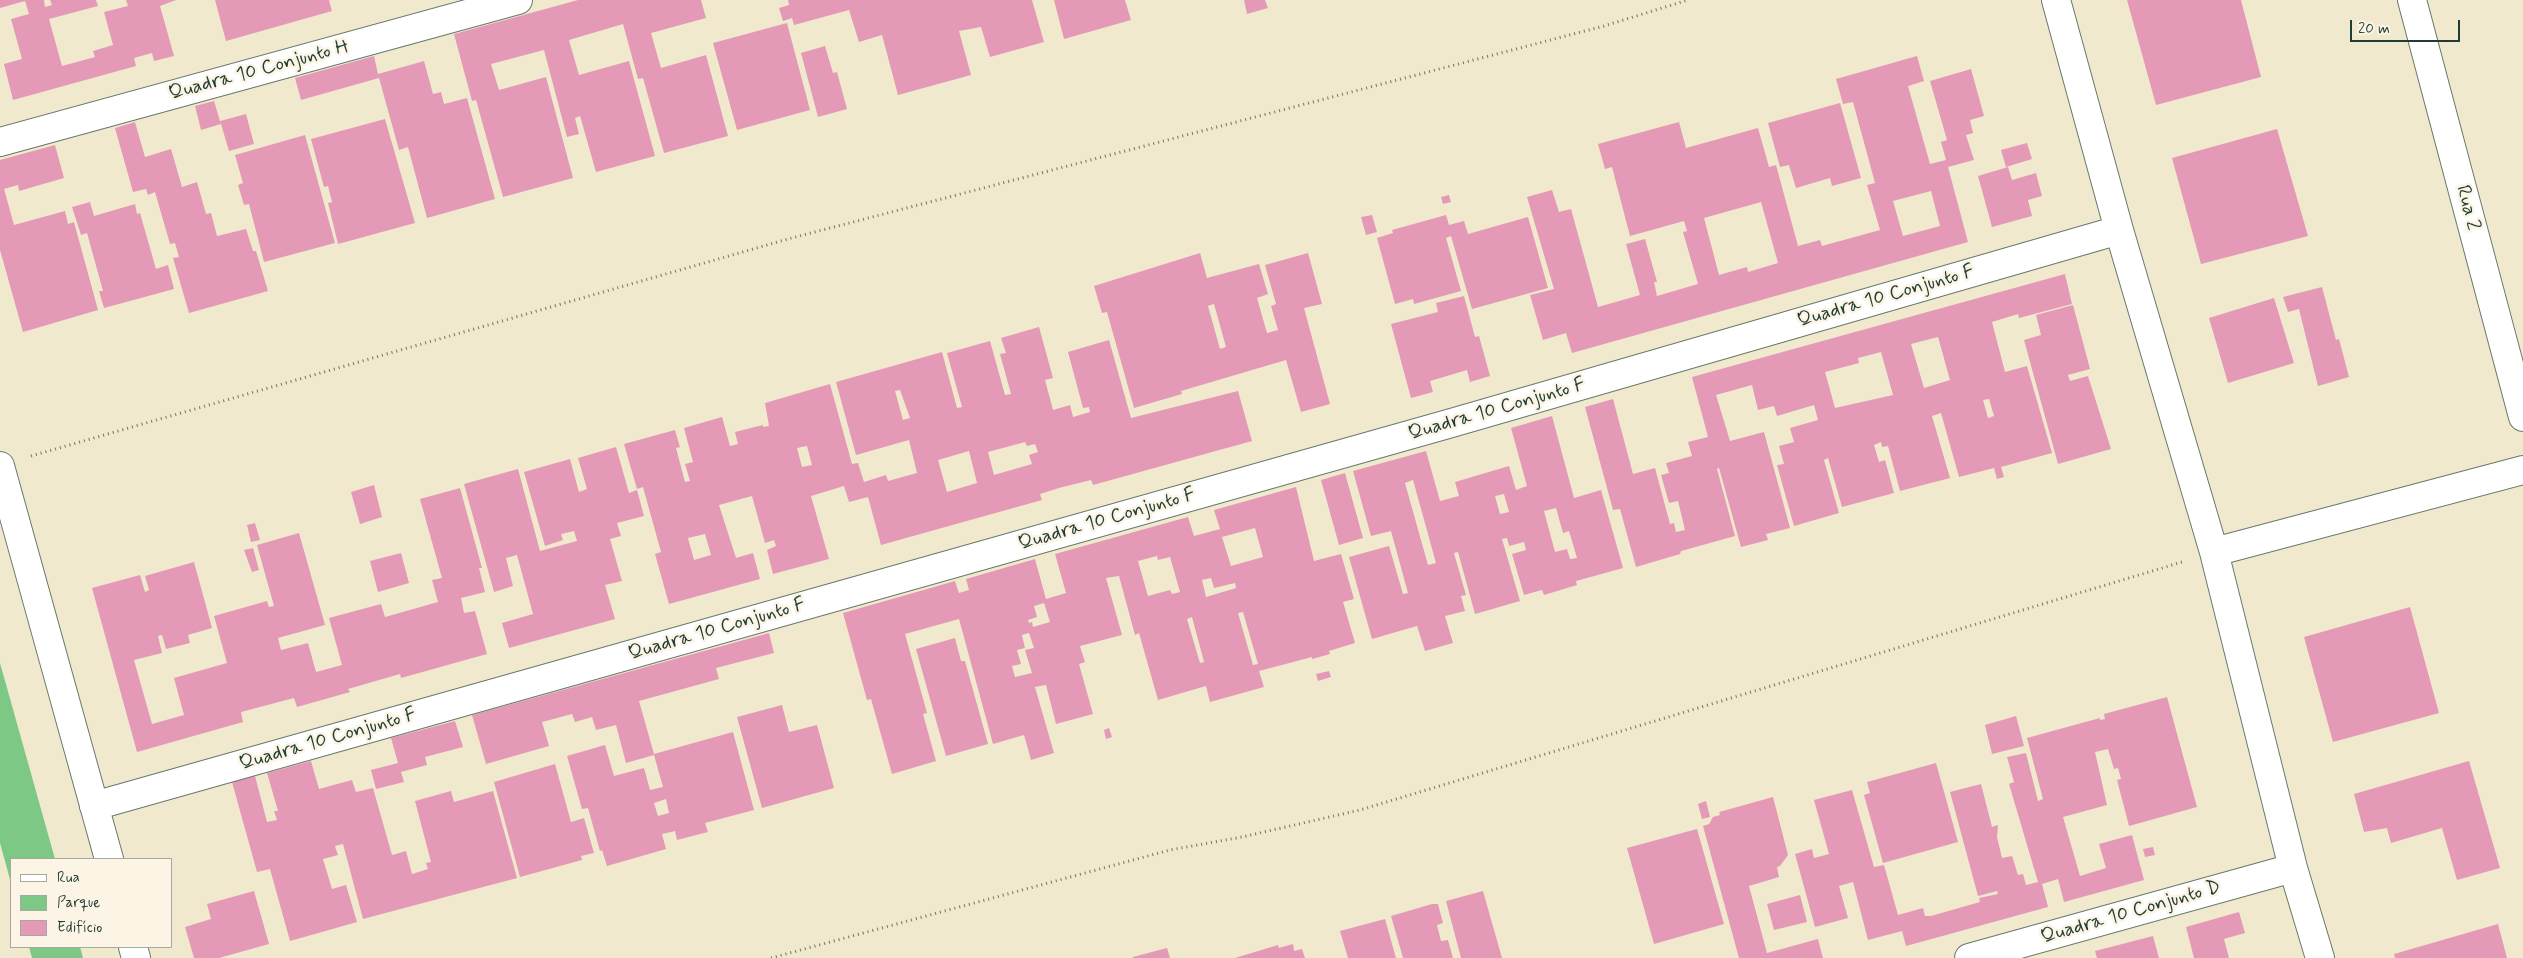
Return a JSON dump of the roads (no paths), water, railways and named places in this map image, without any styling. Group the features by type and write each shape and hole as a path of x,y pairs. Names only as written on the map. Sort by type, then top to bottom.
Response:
{"street":[{"name":"Quadra 10 Conjunto H","path":"0,142 518,0"},
{"path":"2056,0 2120,230 2214,552 2293,868 2320,958"},
{"name":"Rua 2","path":"2412,0 2523,417"},
{"name":"Quadra 10 Conjunto F","path":"94,806 1448,424 2120,230"},
{"path":"0,466 109,858"},
{"path":"2214,552 2523,470"},
{"name":"Quadra 10 Conjunto D","path":"1969,958 2293,868"}]}
